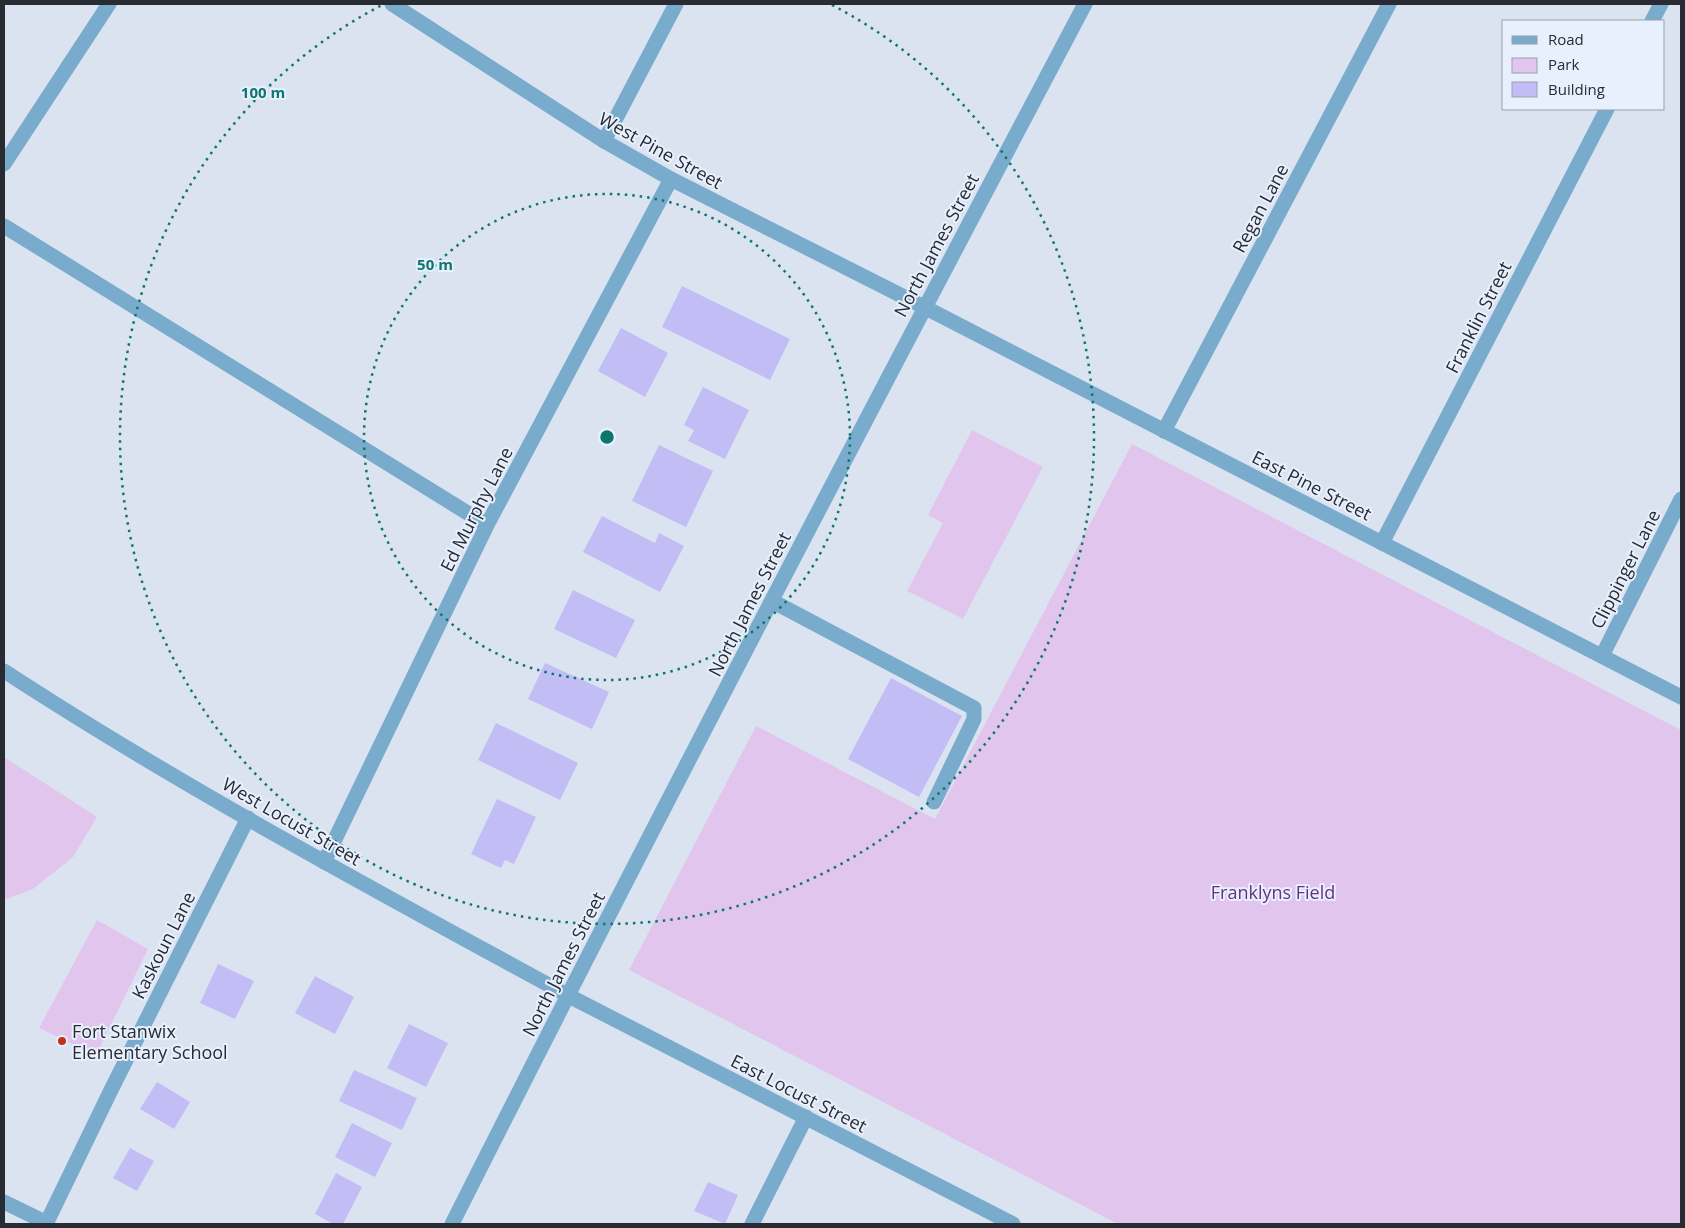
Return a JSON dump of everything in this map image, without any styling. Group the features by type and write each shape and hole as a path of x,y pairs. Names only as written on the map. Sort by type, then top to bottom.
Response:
{"street":[{"path":"4,164 109,4"},
{"name":"West Pine Street","path":"392,4 604,142 671,179 924,307"},
{"path":"604,142 676,4"},
{"name":"North James Street","path":"452,1224 567,995 924,307 1085,4"},
{"name":"Regan Lane","path":"1164,431 1389,4"},
{"path":"1653,20 1661,4"},
{"name":"Franklin Street","path":"1382,543 1606,110"},
{"name":"Ed Murphy Lane","path":"324,862 487,525 671,179"},
{"path":"4,226 487,525"},
{"name":"East Pine Street","path":"924,307 1681,697"},
{"name":"Clippinger Lane","path":"1602,656 1681,499"},
{"path":"772,601 974,708 974,719 934,802"},
{"name":"West Locust Street","path":"4,671 78,720 324,862 567,995"},
{"name":"Kaskoun Lane","path":"46,1223 248,818"},
{"name":"East Locust Street","path":"567,995 1013,1224"},
{"path":"752,1224 806,1117"},
{"path":"4,1202 46,1223"}],"green space":[{"path":"972,430 1043,467 963,619 907,591 943,523 928,515"},
{"name":"Franklyns Field","path":"1132,444 1681,730 1681,1224 1118,1224 629,970 756,726 935,819"},
{"path":"4,757 97,817 73,857 33,889 4,900"},
{"path":"97,920 148,949 96,1055 39,1028"}],"building":[{"path":"682,286 790,339 770,380 662,327"},
{"path":"621,328 668,353 645,397 598,371"},
{"path":"703,387 749,410 725,459 688,441 694,430 684,425"},
{"path":"659,445 713,471 686,527 632,501"},
{"path":"602,516 655,543 659,533 684,546 660,592 583,552"},
{"path":"573,590 635,620 616,658 554,629"},
{"path":"545,663 609,692 592,729 528,699"},
{"path":"891,678 962,716 919,797 848,759"},
{"path":"496,723 578,763 560,800 478,760"},
{"path":"497,799 536,817 514,864 505,860 501,868 471,854"},
{"path":"218,964 254,981 235,1019 200,1003"},
{"path":"315,976 354,997 335,1034 295,1013"},
{"path":"409,1024 448,1043 426,1087 387,1068"},
{"path":"354,1070 417,1098 402,1130 339,1101"},
{"path":"157,1082 190,1102 174,1129 140,1109"},
{"path":"352,1123 392,1143 375,1177 335,1157"},
{"path":"130,1148 154,1161 137,1191 113,1178"},
{"path":"336,1173 362,1187 343,1224 333,1224 315,1214"},
{"path":"708,1182 738,1195 725,1224 694,1211"}],"place":[{"name":"Fort Stanwix Elementary School","path":"62,1041"}]}
